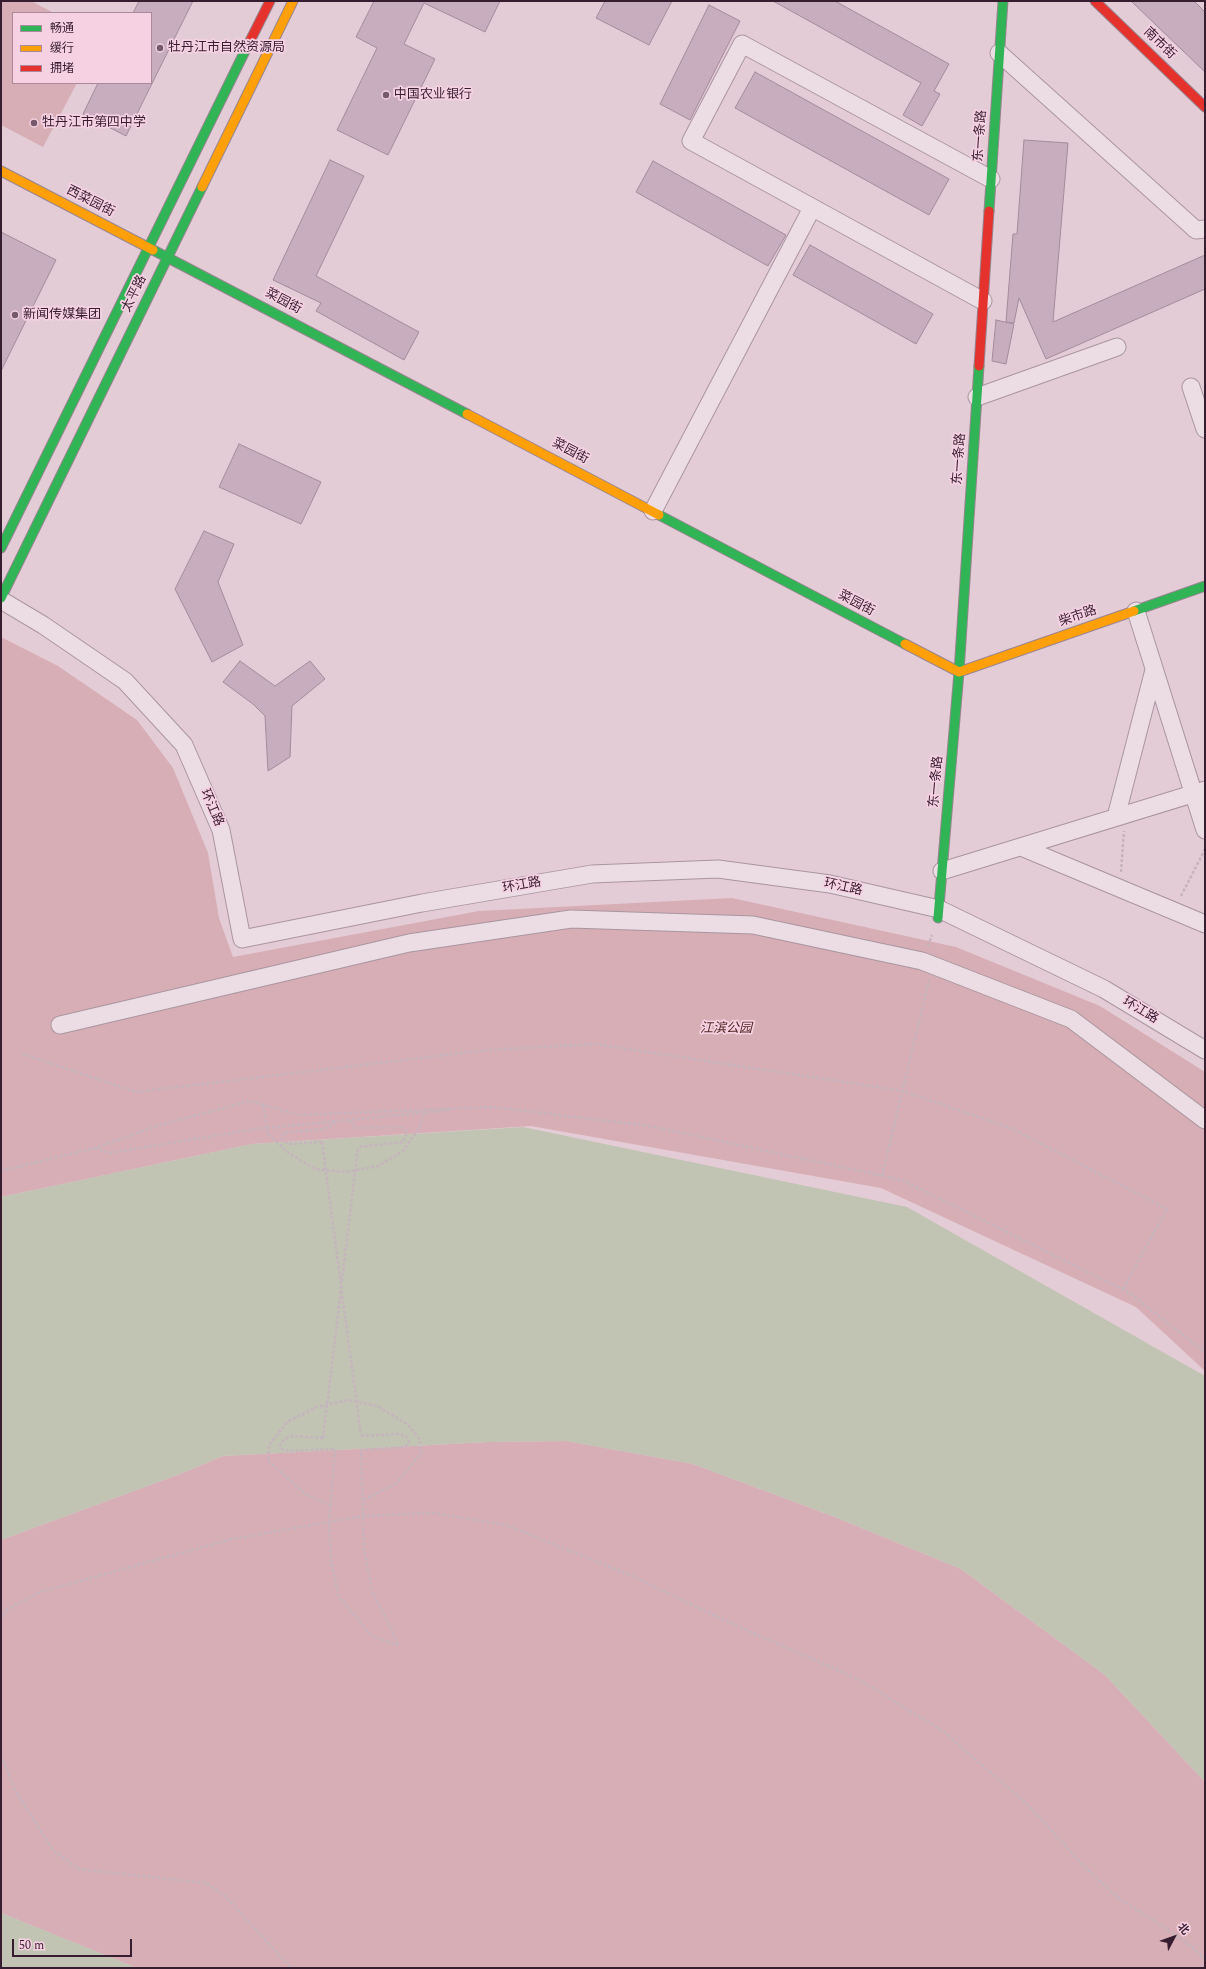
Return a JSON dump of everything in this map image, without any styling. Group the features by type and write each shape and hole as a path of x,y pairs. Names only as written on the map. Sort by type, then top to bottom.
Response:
{"street":[{"name":"太平路","path":"1,548 270,1"},
{"name":"太平路","path":"1,599 293,1"},
{"name":"东一条路","path":"939,914 959,672 1003,1"},
{"name":"南市街","path":"1095,1 1205,107"},
{"path":"983,301 691,141 742,44 991,179"},
{"path":"999,53 1196,230 1205,229"},
{"name":"西菜园街","path":"1,171 168,257"},
{"path":"653,511 812,208"},
{"name":"菜园街","path":"168,257 959,672"},
{"path":"977,397 1117,347"},
{"path":"1190,387 1205,429"},
{"name":"柴市路","path":"959,672 1205,586"},
{"name":"环江路","path":"1,599 43,625 125,681 184,746 221,830 242,939 422,903 592,874 718,869 830,884 939,914 1104,989 1205,1050"},
{"path":"1136,611 1154,670 1199,792 1205,830"},
{"path":"1120,816 1154,670"},
{"path":"942,871 1199,792"},
{"path":"1021,847 1205,924"},
{"path":"60,1025 409,943 571,920 753,925 927,963 1071,1019 1205,1120"}],"path":[{"path":"1120,816 1120,888"},
{"path":"1173,911 1205,849"},
{"path":"882,1176 903,1091 927,963 939,914"},
{"path":"23,1054 136,1092 487,1050 595,1044 903,1091 1013,1129 1167,1209 1123,1289"},
{"path":"1,1171 95,1148 163,1124 250,1101 299,1115 493,1107 650,1126 902,1180 1123,1289 1205,1352"},
{"path":"263,1105 268,1134 289,1153 315,1169 346,1172 378,1166 403,1151 419,1128 426,1110"},
{"path":"95,1148 109,1153 256,1129 479,1107"},
{"path":"336,1121 324,1129 283,1133 282,1139 288,1144 322,1142 341,1286 361,1436 398,1434 406,1436 409,1442 405,1447 361,1450 364,1548 372,1591 398,1644 372,1636 339,1597 332,1561 329,1522 335,1449 289,1451 282,1449 280,1445 284,1439 293,1436 323,1438 341,1286 358,1147 403,1142 407,1132 402,1127 355,1128 350,1120"},
{"path":"331,1506 308,1495 268,1461 269,1445 287,1422 317,1407 349,1400 377,1406 407,1424 419,1438 421,1453 397,1483 362,1501"},
{"path":"1,1619 6,1610 40,1592 232,1539 363,1516 432,1513 506,1524 632,1576 726,1621 860,1680 944,1732 1030,1807 1082,1864 1116,1896 1186,1942 1205,1959"},
{"path":"1,1755 15,1790 53,1850 78,1869 206,1883 224,1896 291,1968"}],"green space":[{"path":"1,1 31,1 52,12 12,12 12,84 76,84 43,147 1,125"},
{"name":"江滨公园","path":"1,637 58,666 137,720 173,768 208,853 219,918 233,957 479,911 732,898 956,947 1100,1006 1205,1072 1205,1371 1136,1307 881,1188 531,1126 252,1144 1,1197"},
{"path":"567,1441 693,1464 835,1517 961,1569 1105,1675 1205,1782 1205,1968 137,1968 1,1913 1,1540 180,1474 223,1456 488,1442"}],"shaded area":[{"path":"523,1127 907,1207 1205,1376 1205,1782 1105,1675 961,1569 835,1517 693,1464 566,1441 488,1442 223,1456 180,1474 1,1540 1,1197 252,1144"},
{"path":"1,1913 93,1950 137,1968 1,1968"}],"building":[{"name":"牡丹江市自然资源局","path":"139,1 193,1 152,84 152,12 134,12"},
{"name":"中国农业银行","path":"374,1 500,1 485,32 424,3 404,44 435,59 388,155 337,130 377,48 356,37"},
{"path":"605,1 672,1 649,45 596,18"},
{"path":"773,1 835,1 949,64 934,91 940,94 922,126 903,115 921,83"},
{"path":"1131,1 1194,1 1205,12 1205,72"},
{"path":"709,5 740,21 690,120 660,104"},
{"path":"755,72 949,179 929,215 735,108"},
{"name":"牡丹江市自然资源局","path":"98,84 152,84 126,136 83,114"},
{"path":"1024,140 1068,143 1053,322 1205,255 1205,289 1046,359 1019,298 1014,323 1006,322 1013,234 1017,234"},
{"path":"330,160 364,176 316,276 419,332 404,360 316,311 321,303 273,280"},
{"path":"653,161 786,235 768,266 636,192"},
{"name":"新闻传媒集团","path":"1,232 56,260 1,371"},
{"path":"810,245 933,314 916,344 793,275"},
{"path":"996,320 1014,324 1006,364 992,361"},
{"path":"239,444 321,482 301,524 219,487"},
{"path":"204,531 234,544 218,582 243,645 212,662 175,589"},
{"path":"240,661 275,686 310,661 325,679 292,706 290,757 268,771 265,716 253,704 223,682"}],"traffic: fast":[{"path":"989,211 1003,1"},
{"path":"1,548 246,49"},
{"path":"1,598 202,187"},
{"path":"153,250 467,414"},
{"path":"938,918 959,672 979,366"},
{"path":"659,515 905,644"},
{"path":"1134,611 1205,586"}],"traffic: slow":[{"path":"202,187 293,1"},
{"path":"1,171 153,250"},
{"path":"467,414 659,515"},
{"path":"905,644 959,672 1134,611"}],"traffic: jam":[{"path":"246,49 270,1"},
{"path":"1095,1 1205,107"},
{"path":"979,366 989,211"}],"place":[{"name":"牡丹江市自然资源局","path":"160,48"},
{"name":"中国农业银行","path":"386,95"},
{"name":"牡丹江市第四中学","path":"34,123"},
{"name":"新闻传媒集团","path":"15,315"}]}
